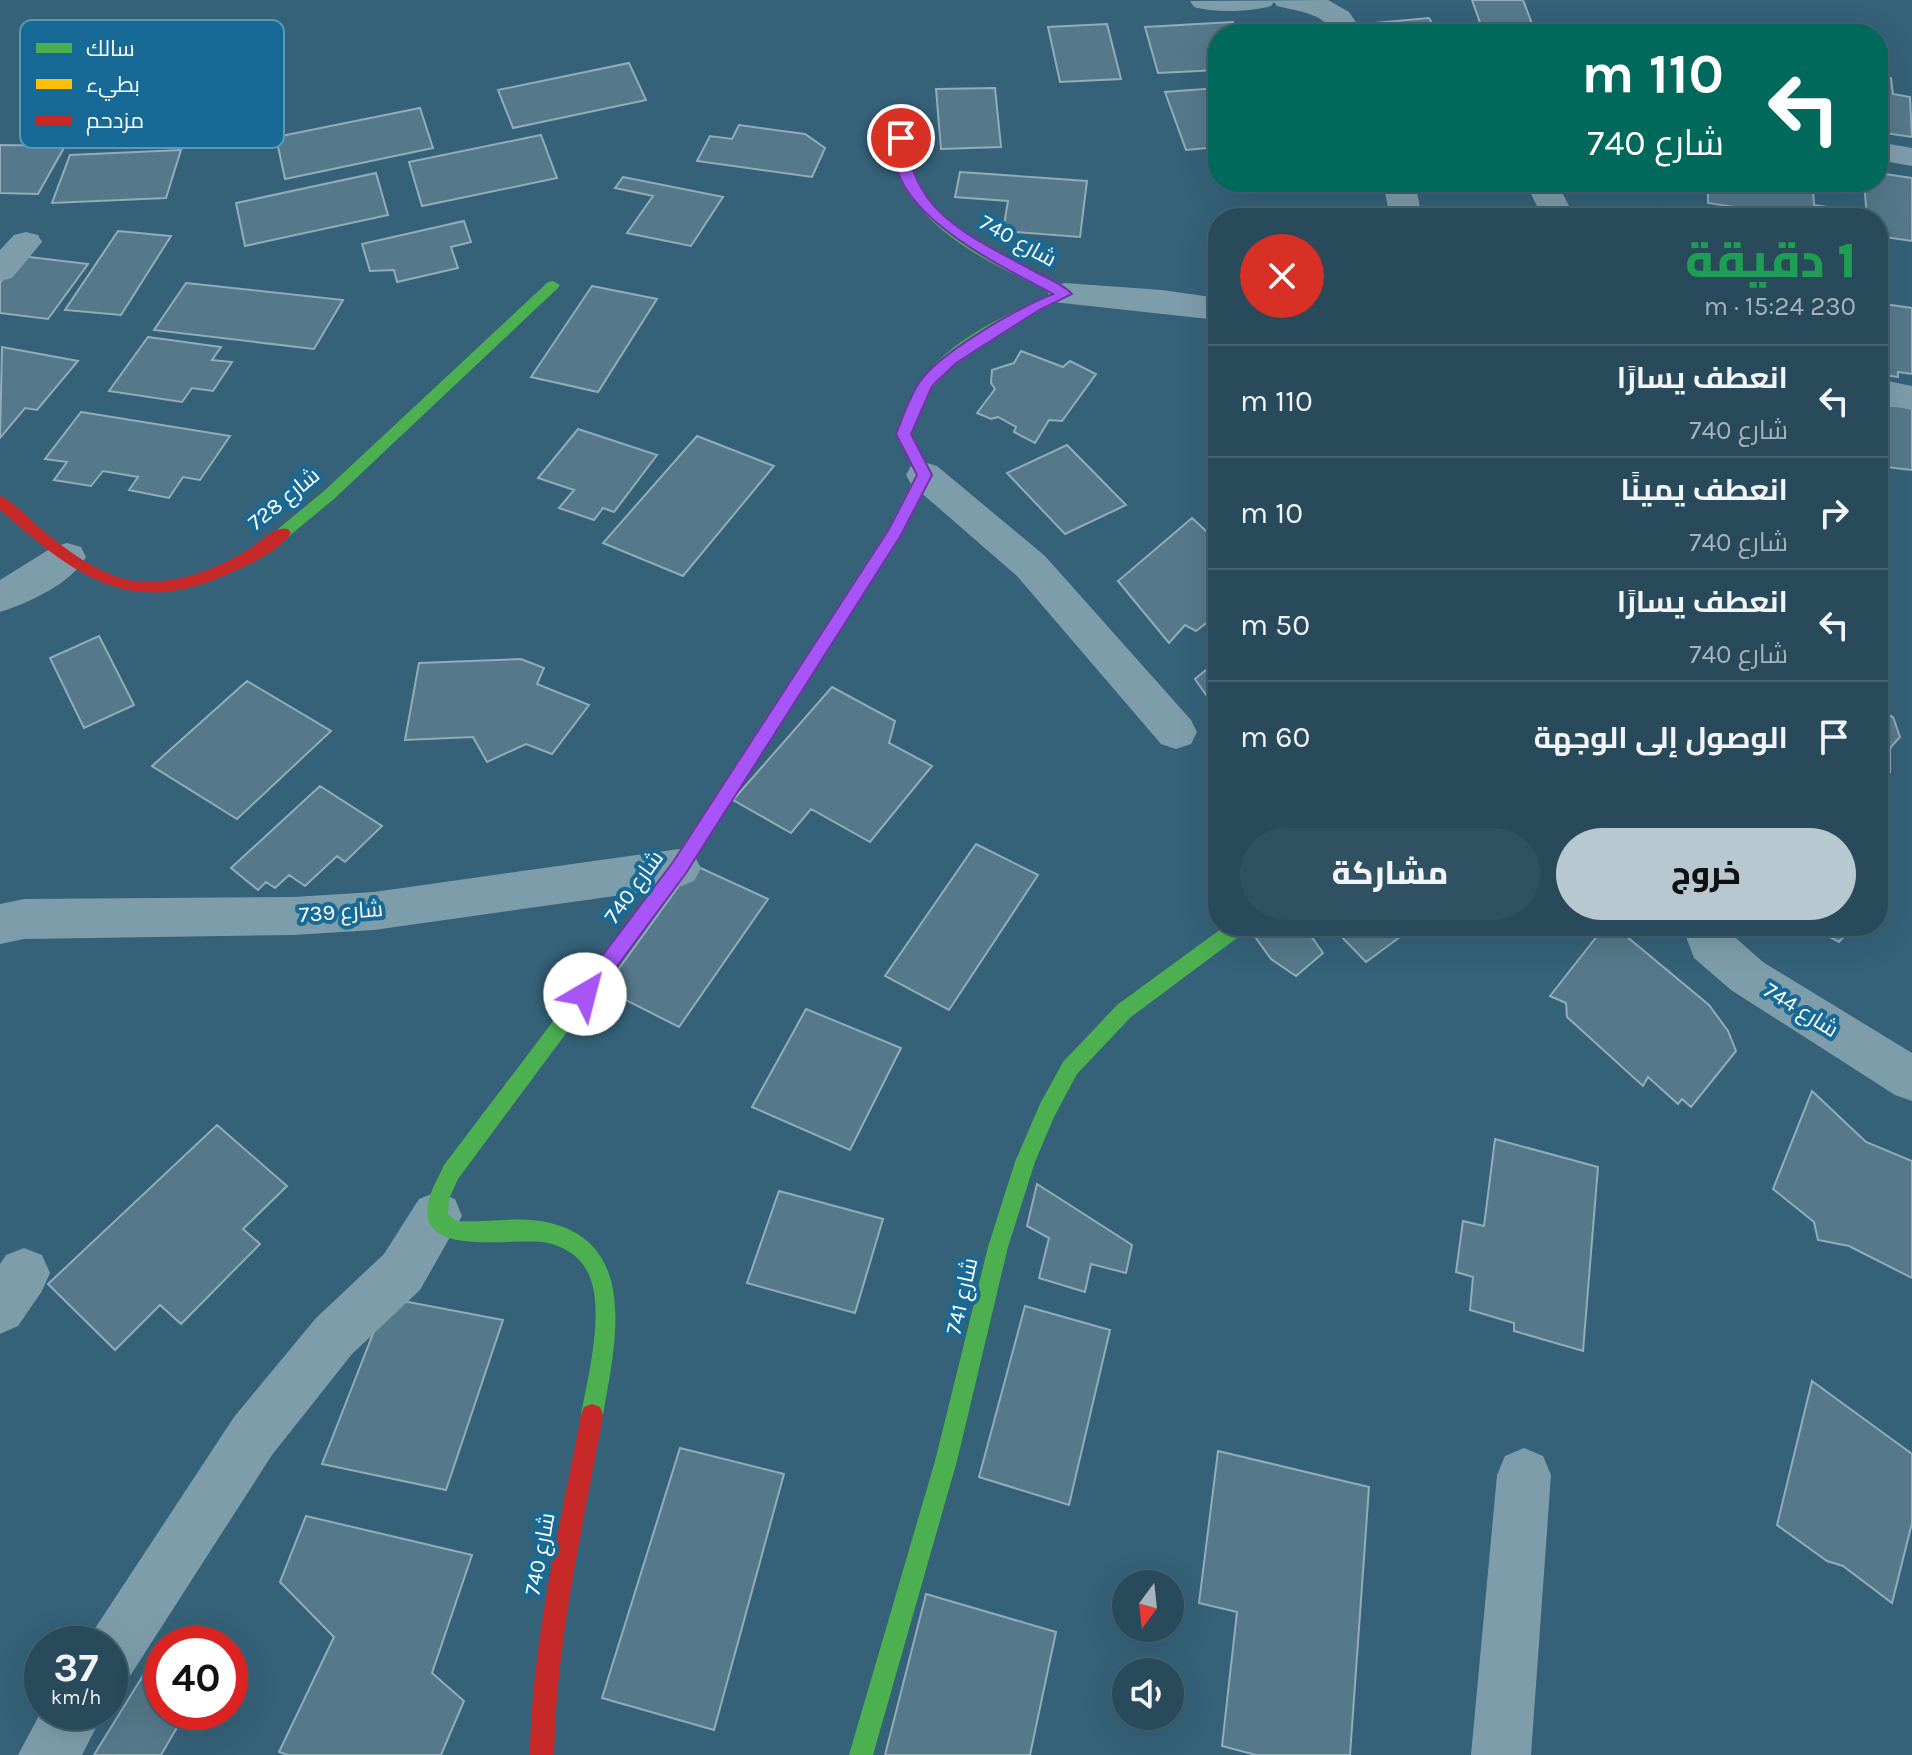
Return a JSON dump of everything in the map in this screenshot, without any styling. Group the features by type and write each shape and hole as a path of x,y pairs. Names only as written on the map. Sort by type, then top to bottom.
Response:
{"street":[{"path":"1204,1 1261,0"},
{"path":"1287,0 1311,3 1330,10 1342,24"},
{"name":"شارع 740","path":"901,138 902,164 915,189 935,215 960,236 1065,294"},
{"path":"1888,153 1912,157"},
{"path":"0,270 26,242"},
{"name":"شارع 728","path":"0,502 67,557 94,572 145,588 210,577 269,545 329,495 553,285"},
{"path":"1065,294 1208,308"},
{"name":"شارع 740","path":"542,1755 541,1727 555,1596 603,1350 607,1287 595,1257 567,1238 515,1229 460,1232 445,1227 437,1216 439,1199 451,1172 679,868 895,531 924,475 903,434 926,384 951,360 1034,306 1065,294"},
{"path":"1888,393 1912,398"},
{"path":"924,475 1031,566 1176,732"},
{"path":"0,597 27,584 67,557"},
{"name":"شارع 739","path":"0,924 24,919 293,916 374,911 679,868"},
{"name":"شارع 741","path":"861,1755 946,1461 998,1247 1025,1162 1047,1111 1070,1068 1124,1011 1225,936"},
{"name":"شارع 744","path":"1707,936 1710,944 1747,976 1912,1079"},
{"path":"128,1628 253,1436 334,1336 402,1272 437,1216"},
{"path":"1501,1755 1524,1475"},
{"path":"48,1755 64,1730"}],"building":[{"path":"1472,0 1523,0 1532,24 1480,24"},
{"path":"1429,18 1432,24 1363,24"},
{"path":"1233,22 1234,24 1208,24 1208,70 1158,73 1145,27"},
{"path":"1107,24 1121,79 1060,82 1048,27"},
{"path":"629,63 646,100 513,128 498,90"},
{"path":"1888,78 1891,78 1893,94 1910,97 1912,137 1888,133"},
{"path":"995,88 1001,147 941,149 936,89"},
{"path":"1208,89 1208,148 1186,150 1165,92"},
{"path":"420,108 433,148 285,179 278,148 284,148 284,135"},
{"path":"739,125 805,134 825,148 812,177 697,161 710,136 732,139"},
{"path":"541,135 557,178 422,206 409,162"},
{"path":"0,145 64,148 38,194 0,193"},
{"path":"181,150 166,198 52,203 70,155"},
{"path":"960,172 1087,181 1080,237 1003,231 1008,201 955,197"},
{"path":"376,173 388,215 245,246 236,203"},
{"path":"1888,174 1912,178 1912,241 1888,237 1888,208 1866,208 1865,192 1888,192"},
{"path":"623,177 723,197 691,246 627,233 653,196 615,188"},
{"path":"1708,192 1813,192 1814,205 1828,208 1741,208 1708,203"},
{"path":"464,221 471,242 451,247 458,268 397,282 394,270 370,271 362,244"},
{"path":"118,231 171,236 121,315 65,310"},
{"path":"21,256 88,264 48,319 0,313 0,283"},
{"path":"186,283 343,300 314,349 154,330"},
{"path":"592,286 657,299 598,392 531,377"},
{"path":"1888,304 1912,308 1912,374 1898,372 1898,377 1888,376"},
{"path":"148,337 221,347 212,360 232,362 213,391 192,388 182,402 109,391"},
{"path":"2,347 78,361 37,410 25,408 0,438"},
{"path":"1021,351 1063,367 1070,361 1096,374 1062,421 1049,420 1035,443 1014,432 1016,427 998,417 991,419 977,413 995,389 991,383 992,370 1014,363"},
{"path":"1888,406 1912,407 1912,470 1888,467"},
{"path":"81,412 230,436 200,480 183,477 169,498 129,490 138,477 103,471 91,486 54,480 67,462 45,459"},
{"path":"578,429 657,455 614,512 603,508 594,520 559,508 574,490 538,478"},
{"path":"697,436 774,466 683,576 603,543"},
{"path":"1067,445 1126,505 1065,534 1007,473"},
{"path":"1192,518 1208,533 1208,622 1196,631 1185,625 1169,643 1118,581"},
{"path":"99,636 134,705 84,728 50,658"},
{"path":"521,659 544,668 537,684 589,705 552,754 526,744 487,762 473,737 405,740 419,663"},
{"path":"1208,668 1208,698 1195,679"},
{"path":"247,681 331,731 237,819 152,766"},
{"path":"832,687 895,721 889,743 932,766 870,842 811,809 791,833 733,800"},
{"path":"1888,715 1893,717 1900,737 1890,748 1888,774"},
{"path":"320,786 382,826 345,862 337,856 305,886 289,875 275,888 266,882 258,890 231,868"},
{"path":"976,844 1038,875 949,1010 885,976"},
{"path":"694,865 768,899 679,1027 604,989"},
{"path":"1254,936 1311,936 1323,953 1296,976 1271,959"},
{"path":"1341,936 1401,936 1366,962"},
{"path":"1597,936 1626,936 1709,1005 1728,1031 1736,1051 1691,1107 1682,1099 1678,1104 1648,1077 1643,1086 1567,1017 1566,1003 1550,996"},
{"path":"1828,936 1844,936 1839,942"},
{"path":"806,1009 901,1048 850,1150 752,1107"},
{"path":"1812,1091 1866,1142 1912,1161 1912,1278 1849,1246 1818,1240 1814,1222 1773,1189"},
{"path":"217,1125 287,1186 243,1229 260,1244 181,1324 160,1305 115,1350 48,1284"},
{"path":"1495,1139 1598,1167 1583,1351 1514,1331 1514,1323 1470,1310 1473,1277 1456,1272 1463,1221 1484,1226"},
{"path":"1037,1184 1132,1245 1126,1273 1091,1264 1085,1292 1039,1278 1049,1238 1027,1226"},
{"path":"779,1191 883,1219 855,1313 747,1283"},
{"path":"387,1298 503,1320 446,1490 322,1464"},
{"path":"1025,1306 1110,1330 1069,1505 979,1477"},
{"path":"1812,1381 1912,1454 1912,1523 1892,1603 1843,1566 1827,1561 1777,1525"},
{"path":"680,1448 784,1474 714,1730 602,1698"},
{"path":"1218,1451 1369,1487 1350,1755 1256,1755 1222,1746 1237,1612 1199,1603"},
{"path":"306,1516 472,1555 432,1673 464,1701 441,1755 288,1755 279,1752 334,1637 280,1582"},
{"path":"926,1594 1056,1632 1030,1755 885,1755"},
{"path":"144,1674 144,1730 176,1730 161,1755 94,1755 109,1730 128,1730 128,1700"}],"traffic: fast":[{"path":"901,138 905,168 917,194 936,216 959,236 985,252 1065,294 990,331 939,369 922,390 903,434 912,451"},
{"path":"283,533 329,495 553,285"},
{"path":"592,1415 601,1366 605,1311 602,1285 594,1262 579,1245 555,1234 456,1231 444,1226 437,1216 439,1199 451,1172 670,880"},
{"path":"861,1755 946,1461 998,1247 1025,1162 1047,1111 1070,1068 1124,1011 1225,936"}],"traffic: slow":[{"path":"670,880 895,531 924,475 912,451"}],"traffic: jam":[{"path":"0,502 74,562 128,585 147,588 184,583 220,571 253,554 283,533"},
{"path":"542,1755 546,1669 552,1626 592,1415"}],"route":[{"path":"585,994 679,868 895,531 924,475 903,434 926,384 951,360 1034,306 1065,294 960,236 935,215 915,189 902,164 901,138"}]}
